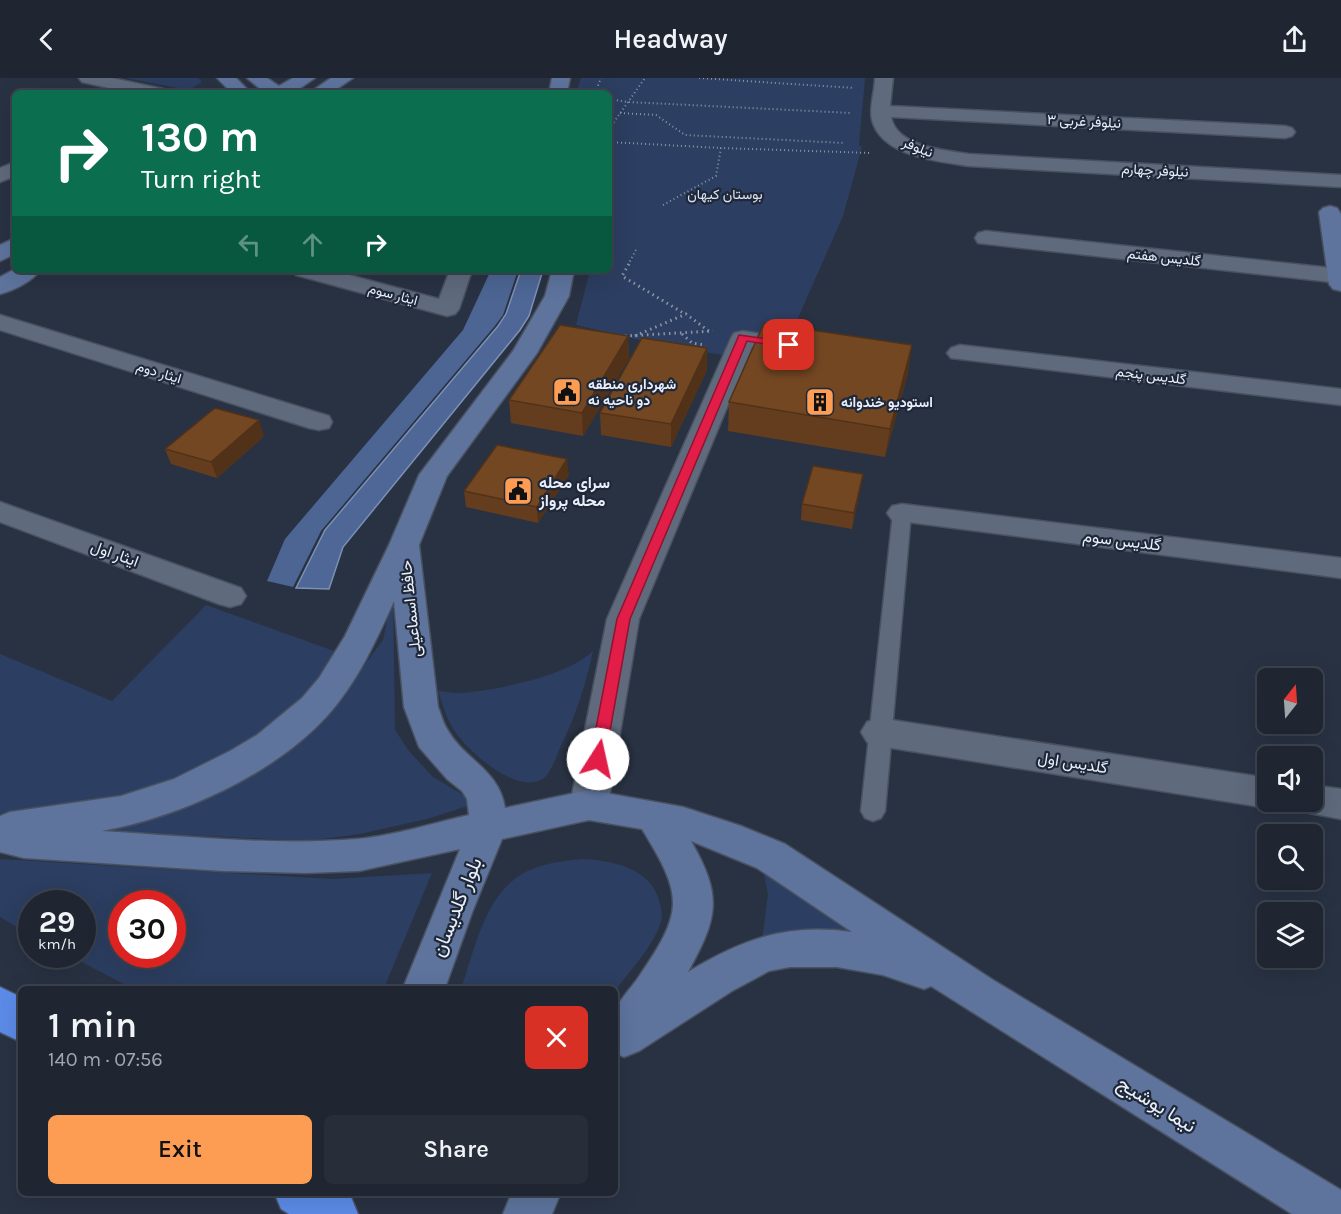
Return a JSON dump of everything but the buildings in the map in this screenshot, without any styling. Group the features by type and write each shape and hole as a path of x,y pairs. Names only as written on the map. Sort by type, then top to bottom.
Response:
{"highway":[{"path":"0,1007 18,1020"},
{"path":"305,1196 334,1214"}],"street":[{"path":"88,78 143,90"},
{"path":"226,78 239,90"},
{"path":"256,78 272,90"},
{"path":"285,90 306,78"},
{"path":"323,90 344,78"},
{"path":"883,113 884,84"},
{"name":"نیلوفر غربی ۳","path":"883,113 1285,132"},
{"name":"نیلوفر","path":"883,113 882,120 889,133 906,144 936,155 969,160"},
{"path":"0,176 12,156"},
{"name":"نیلوفر چهارم","path":"969,160 1341,181"},
{"path":"1340,278 1330,212 1341,231"},
{"name":"گلدیس هفتم","path":"986,238 1340,278"},
{"path":"0,287 24,273"},
{"name":"ایثار سوم","path":"315,273 447,309 460,273"},
{"name":"حافظ اسماعیلی","path":"489,826 485,798 475,781 460,769 432,737 421,707 404,545 433,475 530,344 557,296 563,273"},
{"name":"ایثار دوم","path":"0,322 319,422"},
{"path":"589,805 623,619 726,335 824,351"},
{"name":"گلدیس پنجم","path":"960,353 1341,398"},
{"name":"ایثار اول","path":"0,511 230,596"},
{"name":"گلدیس سوم","path":"902,513 1341,568"},
{"path":"0,830 135,808 181,793 236,765 279,736 304,716 330,688 350,657 404,545"},
{"name":"گلدیس اول","path":"879,732 1257,791"},
{"path":"1323,802 1341,804"},
{"path":"0,836 24,842 223,855 306,857 359,855 589,805 656,817 741,841 771,855 978,994"},
{"path":"619,1043 679,950 693,917 694,896 685,867 656,817"},
{"name":"بلوار گلدیسان","path":"424,986 489,826"},
{"path":"619,1043 751,959 780,950 817,947 864,953 910,964 978,994"},
{"name":"نیما یوشیج","path":"978,994 1336,1214"},
{"path":"340,1214 347,1196"},
{"path":"527,1214 535,1196"}],"lane":[{"path":"873,810 902,513"}],"path":[{"path":"612,125 645,78"},
{"path":"699,78 884,84"},
{"path":"612,99 883,113"},
{"path":"620,113 656,115 685,135 845,143"},
{"path":"612,142 864,154 906,144"},
{"path":"663,205 716,176 721,148"},
{"path":"637,248 622,276 726,335"},
{"path":"632,337 686,314"},
{"path":"681,334 695,345 707,345 712,339 726,335"},
{"path":"621,336 726,335"}],"green space":[{"path":"125,78 198,78 202,82 189,90"},
{"name":"بوستان کیهان","path":"581,78 865,78 859,145 862,147 843,216 794,327 782,332 741,332 729,356 661,345 576,325 589,273 612,273 612,90 577,90"},
{"path":"393,592 395,730 409,751 433,777 477,803 427,819 360,834 307,841 46,828 111,822 350,684 383,640"},
{"path":"206,605 334,651 314,685 266,731 171,788 43,812 0,814 0,654 112,701"},
{"path":"593,651 570,726 549,772 537,781 524,782 511,778 497,771 472,751 453,728 438,691 467,693 518,684 568,667"},
{"path":"0,859 332,879 432,873 385,986 127,986 93,968 96,968 96,890 18,890 18,927 0,917"},
{"path":"582,859 605,861 629,868 649,882 656,892 662,918 647,949 618,987 462,986 481,929 495,900 516,878 530,870 556,862"},
{"path":"764,874 866,934 762,941 768,894"}],"shaded area":[{"path":"490,273 517,273 503,315 321,531 293,587 267,581 285,539 463,330"},
{"path":"520,273 542,273 529,316 520,330 343,547 329,589 296,588 325,530 506,314"}],"place":[{"name":"شهرداری منطقه دو ناحیه نه","path":"567,392"},
{"name":"استودیو خندوانه","path":"820,402"},
{"name":"سرای محله محله پرواز","path":"518,491"}],"route":[{"path":"598,759 623,619 743,338 789,345"}]}
